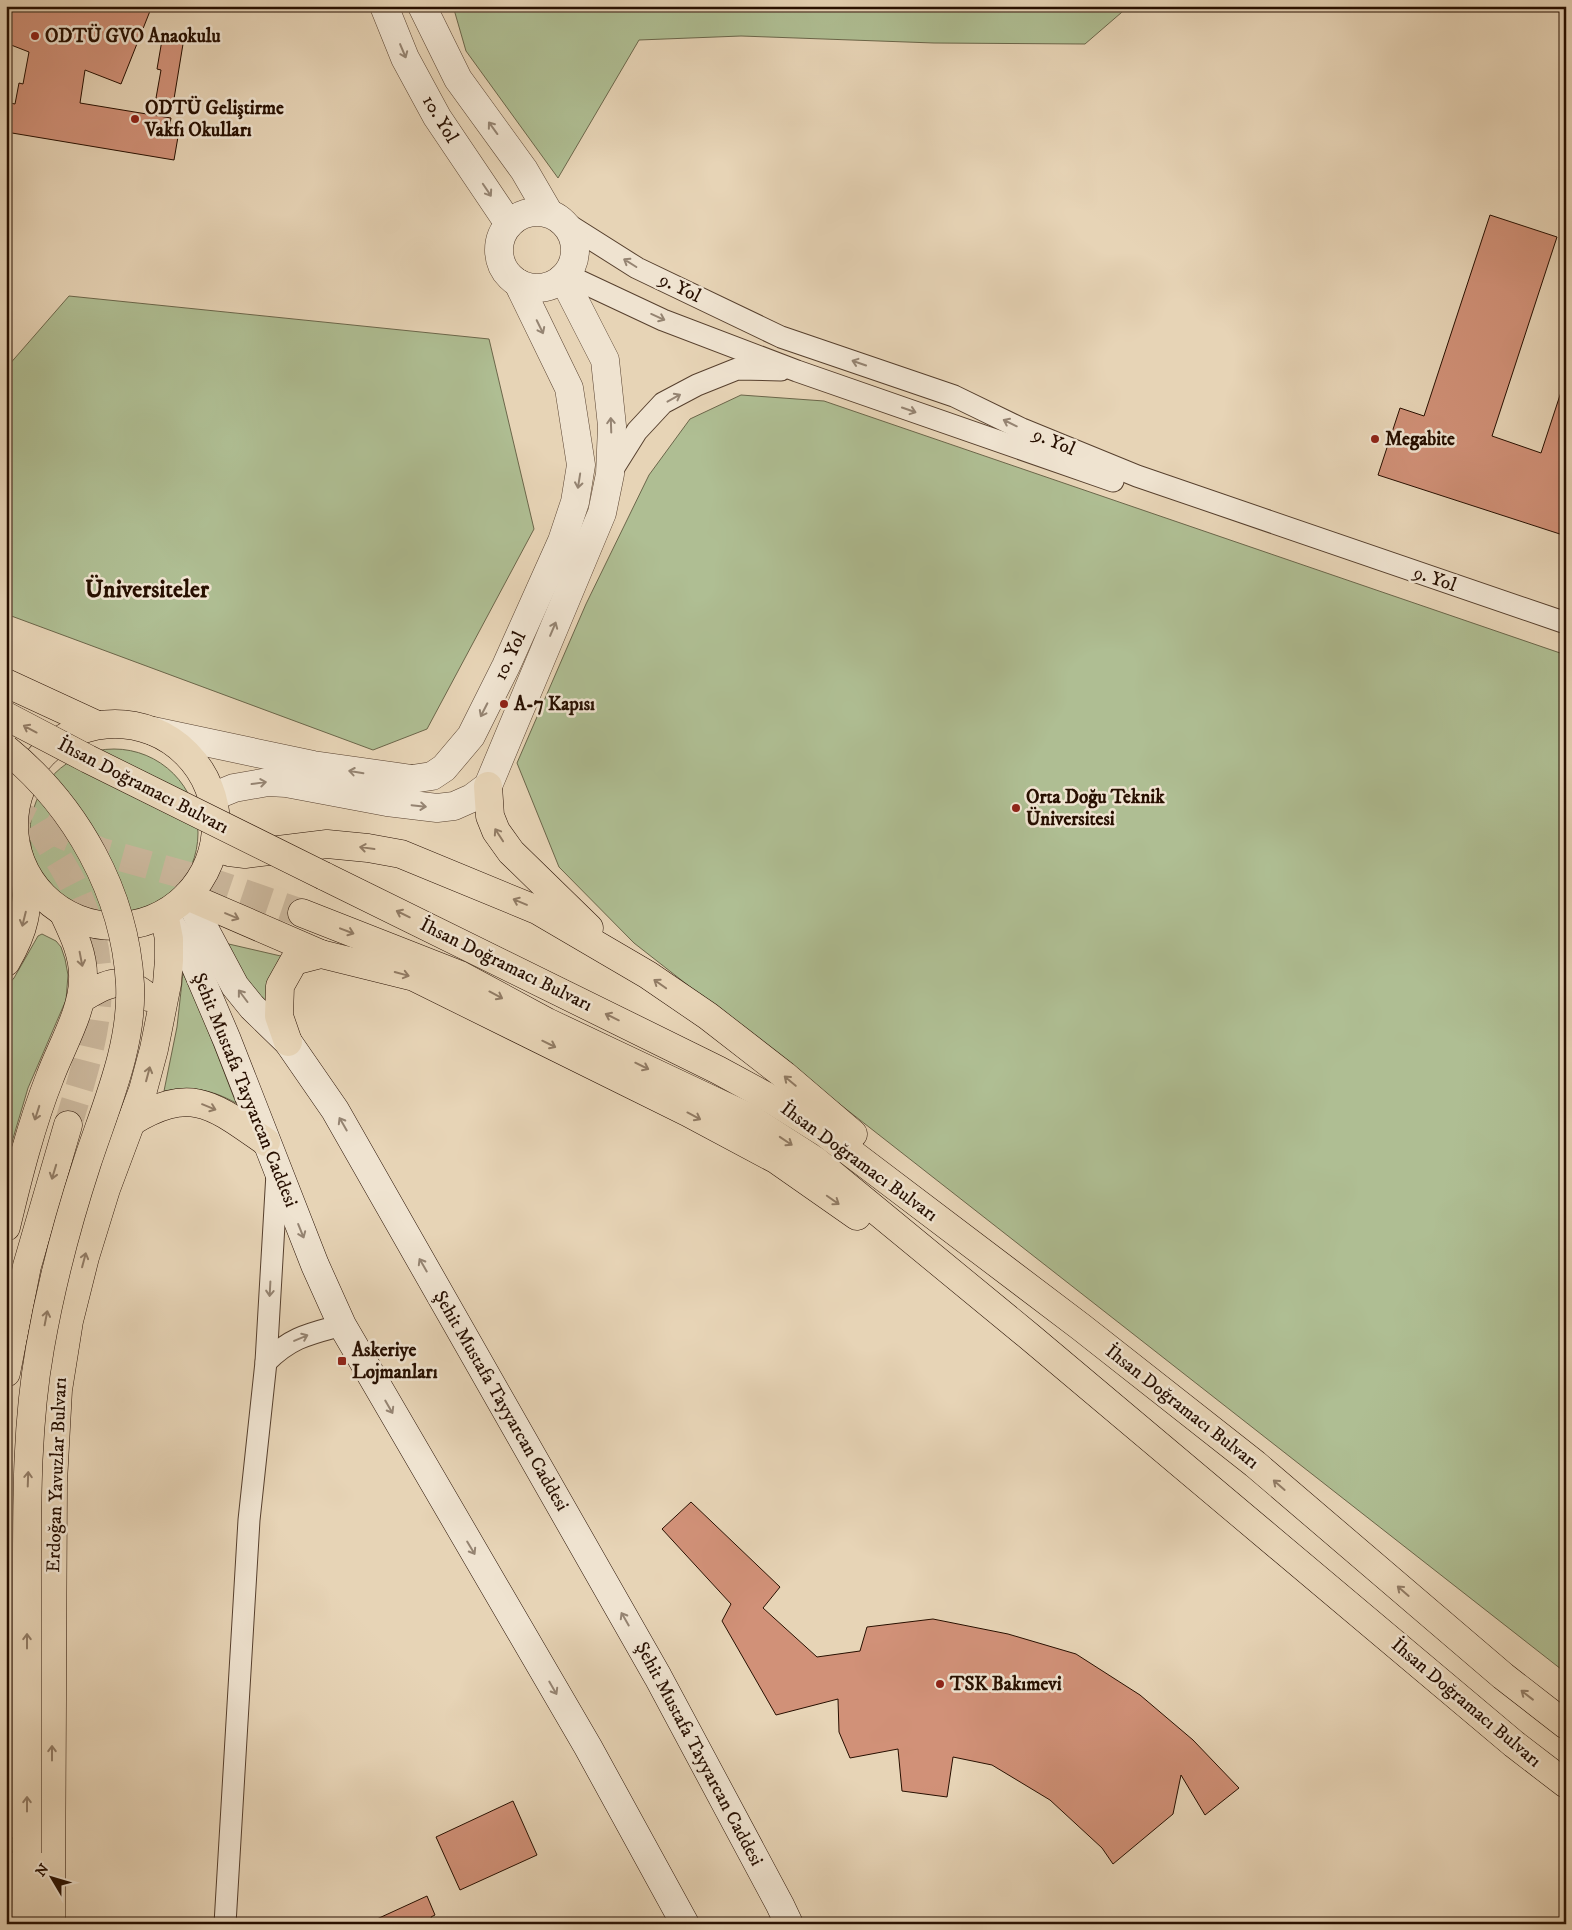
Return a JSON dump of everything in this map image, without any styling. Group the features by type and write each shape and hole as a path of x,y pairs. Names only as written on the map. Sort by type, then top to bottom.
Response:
{"main road":[{"path":"6,683 97,725"},
{"name":"İhsan Doğramacı Bulvarı","path":"6,716 88,759 709,1066 764,1095 825,1133 1081,1327 1254,1464 1503,1676 1566,1725"},
{"path":"6,962 14,949 25,919 28,898 15,867 17,855 13,817 17,798 24,780 34,764 47,750 70,734 97,725 125,724 153,731 173,742 190,757 203,776 212,797 216,822 214,847 208,865 199,881 187,896 164,914 136,924 109,926 85,923 64,914 49,903 15,867"},
{"path":"6,749 24,764 48,789 66,812 92,852 110,892 119,922 128,958 130,984 128,1016 122,1052 75,1199 54,1274 31,1407 27,1497 26,1924"},
{"name":"İhsan Doğramacı Bulvarı","path":"6,757 22,757 47,750"},
{"path":"488,786 490,816 496,831 511,852 618,957"},
{"path":"214,847 229,852 245,854 327,844 368,848 401,854 537,910 618,957 708,1016 784,1075 1081,1327"},
{"path":"187,896 321,954 414,977 687,1112 769,1156 1030,1337"},
{"path":"6,1228 24,1154 38,1110 81,999 82,962 75,936 64,914"},
{"name":"Erdoğan Yavuzlar Bulvarı","path":"51,1924 52,1482 58,1390 82,1266 106,1189 147,1077 162,1010 169,960 169,939 164,914"},
{"name":"İhsan Doğramacı Bulvarı","path":"302,914 460,975 547,1022 748,1117 816,1161 1030,1337 1514,1744 1566,1784"},
{"path":"288,1042 279,1016 280,986 294,961 321,954"},
{"path":"81,999 115,982 125,983 137,988 162,1010"},
{"path":"131,1122 160,1106 174,1102 189,1102 206,1105 222,1113 266,1142"},
{"path":"6,1373 27,1266 68,1125"}],"street":[{"name":"10. Yol","path":"153,731 313,765 412,779 432,776 444,768 470,736 506,666 562,540 575,502 581,465 569,388 518,283 503,267 499,247 509,224 437,117 405,58 384,6"},
{"name":"10. Yol","path":"422,6 458,79 555,216 570,229 575,240 576,252 573,264 565,276 605,360 612,426 610,474 602,513 488,786"},
{"path":"509,224 518,217 538,211 555,216"},
{"name":"9. Yol","path":"555,216 637,268 781,337 954,396 1022,429 1136,476 1566,623"},
{"path":"518,283 529,287 542,288 553,285 565,276"},
{"name":"9. Yol","path":"565,276 663,320 797,371 1566,634"},
{"name":"9. Yol","path":"610,474 637,431 664,404 697,385 737,369 797,371"},
{"path":"506,666 534,674"},
{"path":"470,736 505,746"},
{"path":"212,797 234,788 268,782 387,802 437,808 454,806 472,798 488,786"},
{"name":"Şehit Mustafa Tayyarcan Caddesi","path":"187,896 235,986 252,1007 288,1042 335,1110 648,1660 789,1924"},
{"name":"Şehit Mustafa Tayyarcan Caddesi","path":"164,914 192,958 227,1040 315,1265 342,1325 588,1747 685,1924"},
{"path":"225,1924 249,1520 266,1362 277,1171"},
{"path":"266,1362 280,1348 302,1336 342,1325"}],"green space":[{"path":"453,6 1129,6 1085,44 934,43 741,36 639,40 558,178 466,51"},
{"path":"69,296 489,339 534,529 427,729 373,750 6,614 6,383 8,366"},
{"path":"741,395 824,401 1566,655 1566,1673 634,943 559,867 517,763 586,604 649,475 690,419"},
{"path":"106,749 122,749 154,759 179,780 192,801 198,833 192,865 184,880 167,898 146,911 122,917 106,917 82,911 67,903 44,880 36,865 30,841 30,825 36,801 44,786 67,763 82,755"},
{"path":"42,934 56,941 61,947 68,975 66,1000 28,1088 6,1162 6,987 14,978 38,936"},
{"path":"220,942 285,957 266,1011"},
{"path":"183,973 199,1007 236,1103 201,1090 164,1091 177,1027"},
{"path":"6,1838 14,1838 15,1924 6,1924"}],"building":[{"path":"6,6 152,6 121,84 85,70 80,103 171,118 169,129 179,131 174,160 6,132 10,103 15,104 19,83 23,84 29,52 6,43"},
{"path":"162,40 183,44 173,105 156,98 161,70 157,69"},
{"path":"1490,215 1557,237 1492,436 1541,453 1563,386 1566,386 1566,536 1378,475 1400,408 1424,416"},
{"name":"TSK Bakımevi","path":"691,1502 780,1587 763,1608 817,1657 860,1651 867,1627 933,1619 1008,1634 1076,1654 1140,1695 1193,1740 1239,1788 1205,1815 1181,1775 1173,1814 1113,1864 1102,1848 1050,1800 992,1765 953,1757 947,1797 902,1791 898,1749 850,1758 839,1732 838,1699 776,1715 722,1621 731,1604 662,1529"},
{"path":"513,1801 537,1855 460,1890 436,1837"},
{"path":"427,1896 435,1915 431,1917 434,1924 366,1924"}],"tunnel":[{"path":"6,809 102,852 217,884 302,913"},
{"path":"37,824 76,890 91,930 96,958 98,986 92,1040 68,1125"}],"place":[{"name":"ODTÜ GVO Anaokulu","path":"35,36"},
{"name":"ODTÜ Geliştirme Vakfı Okulları","path":"135,119"},
{"name":"Megabite","path":"1375,439"},
{"name":"A-7 Kapısı","path":"504,704"},
{"name":"Orta Doğu Teknik Üniversitesi","path":"1016,808"},
{"name":"Askeriye Lojmanları","path":"342,1361"},
{"name":"TSK Bakımevi","path":"940,1684"}],"district":[{"name":"Üniversiteler","path":"147,590"}]}
